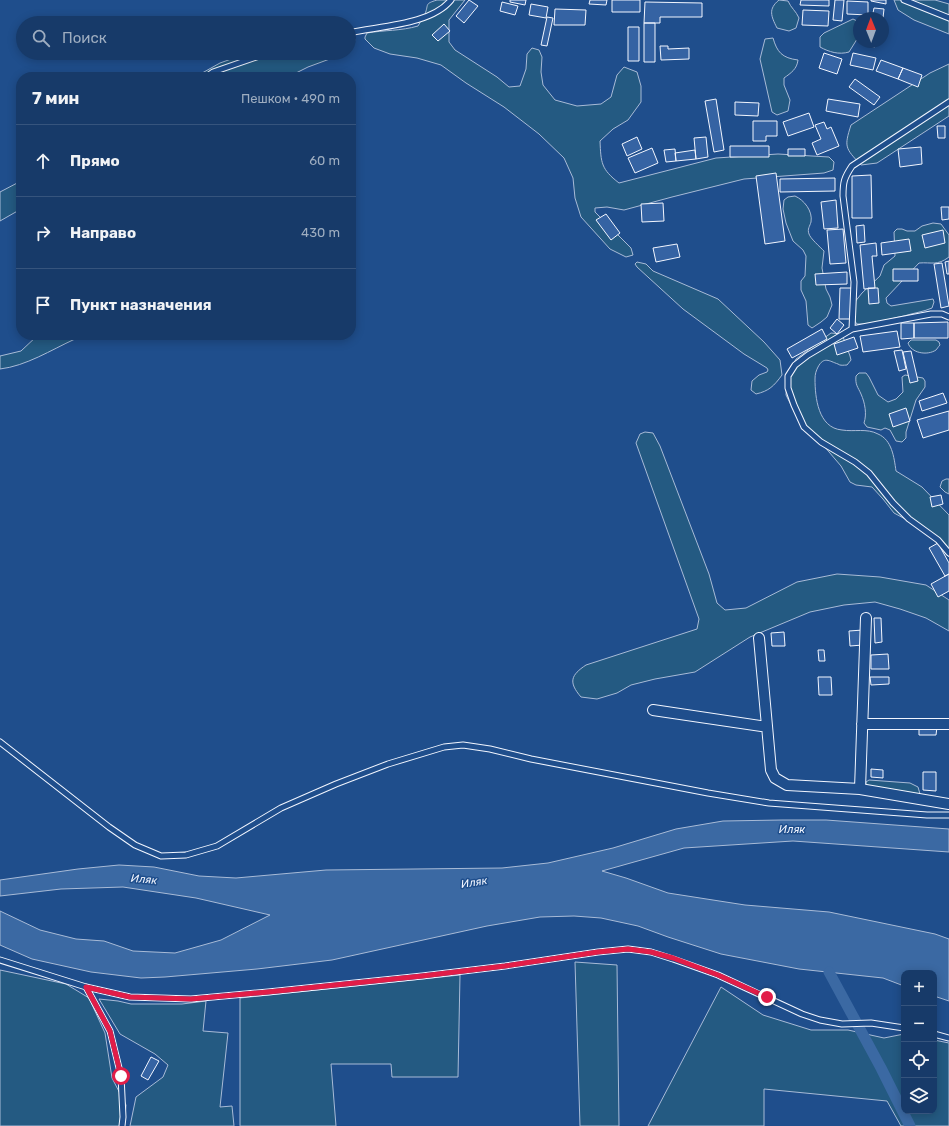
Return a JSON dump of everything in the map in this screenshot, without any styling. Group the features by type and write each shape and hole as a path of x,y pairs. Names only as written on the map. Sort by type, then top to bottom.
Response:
{"street":[{"path":"860,789 866,618"},
{"path":"759,638 771,770 775,778 787,785 860,789 949,804"},
{"path":"653,710 767,727"},
{"path":"862,724 949,724"}],"lane":[{"path":"356,32 425,18 448,4 451,0"},
{"path":"904,0 949,18"},
{"path":"214,72 248,60"},
{"path":"852,330 854,282 843,196 843,182 852,166 949,102"},
{"path":"949,317 942,314 931,314 852,330 808,355 795,365 788,376 788,388 804,426 821,442 855,462 869,473 909,519 938,540 949,552"},
{"path":"0,742 109,828 134,845 162,856 186,855 217,846 281,808 336,784 388,764 444,747 463,745 490,749 531,759 700,792 769,803 927,815 949,815"},
{"path":"0,960 86,987 130,997 191,999 422,976 628,949 651,952 673,958 718,975 802,1014 820,1020 842,1024 871,1023 901,1028"},
{"path":"86,987 110,1031 121,1076 122,1126"},
{"path":"937,1035 949,1038"}],"shaded area":[{"path":"437,0 465,0 449,20 449,42 455,50 497,77 509,87 520,86 526,69 527,54 532,48 539,50 542,57 541,72 543,85 555,100 577,106 601,104 611,97 617,75 624,67 637,72 641,86 641,102 628,120 613,129 600,141 603,165 609,174 619,183 716,158 778,154 829,157 834,162 833,170 824,173 744,179 624,210 607,207 595,208 595,212 631,248 633,255 626,257 610,249 581,217 575,198 573,178 564,158 539,134 504,107 441,65 417,58 390,54 374,48 365,39 367,33 405,29 418,26 430,2"},
{"path":"779,0 788,1 798,16 799,18 796,28 789,31 777,28 773,20 772,10 773,6"},
{"path":"894,0 935,0 949,4 949,34 914,20 898,10"},
{"path":"853,19 853,46 849,52 834,52 820,47 820,37 824,33"},
{"path":"773,38 778,51 781,54 788,58 798,60 795,68 784,78 784,85 790,100 788,111 777,115 772,112 760,59 765,39"},
{"path":"228,60 327,60 298,72 204,72"},
{"path":"949,64 949,116 877,163 861,165 847,147 847,138 851,125 930,73"},
{"path":"16,184 16,212 0,221 0,192"},
{"path":"795,196 802,200 807,206 811,214 811,222 808,232 813,240 824,251 822,268 826,289 832,305 827,317 812,328 808,325 806,301 801,290 801,281 805,276 806,256 803,250 793,241 786,223 783,209 784,200 788,197"},
{"path":"933,223 941,224 949,235 949,257 938,263 919,263 886,298 887,303 891,306 933,299 934,302 932,308 880,322 857,324 854,320 854,303 880,276 884,265 895,256 894,232 897,229 915,231 922,226"},
{"path":"637,262 646,264 653,271 718,299 764,342 780,360 782,375 771,388 756,394 751,390 752,381 759,375 767,372 767,368 744,354 683,309 637,267 635,264"},
{"path":"831,333 842,334 851,360 847,365 840,365 825,360 822,361 818,367 815,377 816,394 817,403 823,418 834,428 874,432 886,440 892,450 896,471 922,487 949,515 949,557 935,535 894,513 872,487 856,485 850,482 841,466 794,411 786,395 787,376 796,359"},
{"path":"33,340 73,340 19,365 0,369 0,356 21,351"},
{"path":"911,340 936,340 940,345 932,352 924,353 912,349 908,343"},
{"path":"859,373 866,373 878,395 888,402 896,399 903,392 902,377 905,375 923,378 925,381 925,387 916,400 906,432 906,438 902,442 896,441 890,430 885,428 881,430 867,427 864,423 864,405 856,382 856,376"},
{"path":"645,432 653,433 660,446 709,574 717,603 725,610 746,608 797,582 837,574 880,577 926,585 949,600 949,631 926,618 875,602 844,605 810,612 750,637 695,672 631,685 617,693 597,699 581,697 574,687 573,679 577,672 586,665 697,629 699,619 636,443 640,434"},
{"path":"949,479 949,494 940,487 942,481"},
{"path":"869,780 910,783 918,787 920,794 919,798 866,785 866,782"},
{"path":"575,962 617,965 619,1126 580,1126"},
{"path":"0,970 66,984 89,998 105,1033 112,1078 126,1105 124,1126 0,1126"},
{"path":"460,975 458,1077 392,1077 391,1064 331,1064 336,1126 240,1126 240,998"},
{"path":"721,987 763,1015 811,1030 848,1030 884,1038 901,1035 901,1114 937,1114 937,1041 949,1043 949,1126 901,1126 887,1101 764,1089 764,1126 648,1126"},
{"path":"99,999 131,1004 182,1004 206,1001 203,1031 228,1033 220,1107 232,1106 234,1126 130,1126 136,1097 163,1077 168,1065 155,1054 120,1034"}],"water":[{"name":"Иляк","path":"826,820 949,829 949,852 793,841 684,848 602,871 668,893 745,905 829,912 935,934 949,939 949,1001 937,997 937,970 901,970 901,985 883,978 799,969 721,954 638,926 601,918 574,916 540,917 487,926 332,960 257,969 165,977 141,978 91,972 32,959 0,945 0,911 40,930 76,939 104,941 133,951 175,953 221,940 270,915 196,898 123,887 61,889 0,896 0,880 119,865 154,867 199,876 236,878 326,870 502,868 548,863 613,848 676,829 723,821"}],"building":[{"path":"469,0 478,6 464,23 456,16"},
{"path":"510,0 526,0 525,5 510,2"},
{"path":"590,0 607,0 606,5 589,4"},
{"path":"612,0 640,0 640,12 612,12"},
{"path":"801,0 829,0 829,6 800,5"},
{"path":"835,0 844,0 842,21 833,20"},
{"path":"886,0 886,4 871,1"},
{"path":"847,1 868,2 868,12 853,12 853,14 847,14"},
{"path":"502,2 518,6 515,15 500,11"},
{"path":"645,2 702,3 702,17 660,17 660,23 644,23"},
{"path":"531,4 548,7 546,18 529,15"},
{"path":"874,8 884,9 884,12 873,12"},
{"path":"555,9 586,10 585,25 554,25"},
{"path":"803,10 829,11 828,26 802,25"},
{"path":"547,17 553,18 547,46 541,45"},
{"path":"644,23 655,23 655,62 644,62"},
{"path":"444,24 450,31 438,41 432,35"},
{"path":"628,27 639,27 639,61 628,61"},
{"path":"660,46 668,46 668,49 689,48 689,59 661,60"},
{"path":"824,53 842,59 837,74 819,68"},
{"path":"853,53 876,58 873,70 850,65"},
{"path":"881,60 903,68 898,79 876,71"},
{"path":"903,68 922,75 918,87 898,79"},
{"path":"855,79 880,97 874,105 849,87"},
{"path":"716,99 724,150 714,152 705,101"},
{"path":"828,99 860,104 858,117 826,111"},
{"path":"735,102 759,103 758,116 735,115"},
{"path":"809,113 814,127 788,136 783,122"},
{"path":"753,121 777,121 777,136 766,136 766,141 753,141"},
{"path":"824,122 827,129 831,127 839,146 817,155 812,143 821,139 815,125"},
{"path":"937,126 945,126 945,138 938,138"},
{"path":"637,137 642,149 627,156 622,144"},
{"path":"706,137 708,157 696,159 694,138"},
{"path":"730,146 769,146 769,157 730,157"},
{"path":"921,147 922,164 900,167 898,149"},
{"path":"652,148 658,163 635,173 628,158"},
{"path":"675,149 676,161 666,162 664,150"},
{"path":"788,149 805,149 805,156 788,156"},
{"path":"695,150 696,159 676,161 675,153"},
{"path":"776,173 785,241 765,244 756,176"},
{"path":"871,175 872,218 852,218 852,176"},
{"path":"835,178 835,191 780,192 780,179"},
{"path":"836,200 838,228 824,229 821,202"},
{"path":"663,203 664,221 642,222 641,204"},
{"path":"941,207 949,207 949,219 942,220"},
{"path":"606,214 620,233 611,240 596,220"},
{"path":"864,225 865,242 857,243 856,226"},
{"path":"843,229 846,263 830,264 827,230"},
{"path":"943,230 945,243 925,248 922,235"},
{"path":"909,239 911,251 882,255 881,243"},
{"path":"876,243 877,256 872,256 875,288 864,289 860,245"},
{"path":"677,244 680,257 656,262 653,248"},
{"path":"949,261 949,274 947,274 945,262"},
{"path":"942,263 949,306 941,308 934,264"},
{"path":"893,269 918,269 918,281 893,281"},
{"path":"847,272 847,284 816,285 815,274"},
{"path":"840,288 852,288 851,319 839,319"},
{"path":"868,288 878,288 879,303 869,304"},
{"path":"837,319 844,325 837,334 830,328"},
{"path":"948,322 948,338 914,338 914,323"},
{"path":"901,323 914,323 914,338 901,339"},
{"path":"822,329 827,339 792,358 787,349"},
{"path":"897,331 900,347 863,352 860,336"},
{"path":"854,337 858,348 837,355 834,344"},
{"path":"902,350 906,369 899,371 894,351"},
{"path":"911,351 918,381 910,383 903,352"},
{"path":"943,393 947,403 922,411 919,401"},
{"path":"906,408 910,421 893,427 889,414"},
{"path":"949,411 949,430 923,438 917,420"},
{"path":"941,495 943,504 932,507 930,497"},
{"path":"938,543 949,563 949,574 945,576 929,548"},
{"path":"949,574 949,591 938,597 931,584"},
{"path":"874,618 881,618 882,642 875,643"},
{"path":"863,630 863,645 850,646 849,631"},
{"path":"784,632 785,646 772,646 771,633"},
{"path":"818,650 824,650 825,661 819,661"},
{"path":"888,654 889,669 871,669 871,655"},
{"path":"818,677 831,677 832,695 819,695"},
{"path":"870,677 889,677 889,684 871,685"},
{"path":"919,726 937,727 936,735 919,735"},
{"path":"871,769 883,770 883,778 871,777"},
{"path":"923,772 936,772 936,791 923,790"},
{"path":"151,1057 159,1061 148,1080 141,1076"}],"waterway":[{"path":"829,972 881,1068 910,1126"}],"route":[{"path":"121,1076 110,1031 86,987 130,997 191,999 422,976 561,959 598,952 628,949 651,952 673,958 718,975 767,997"}]}
